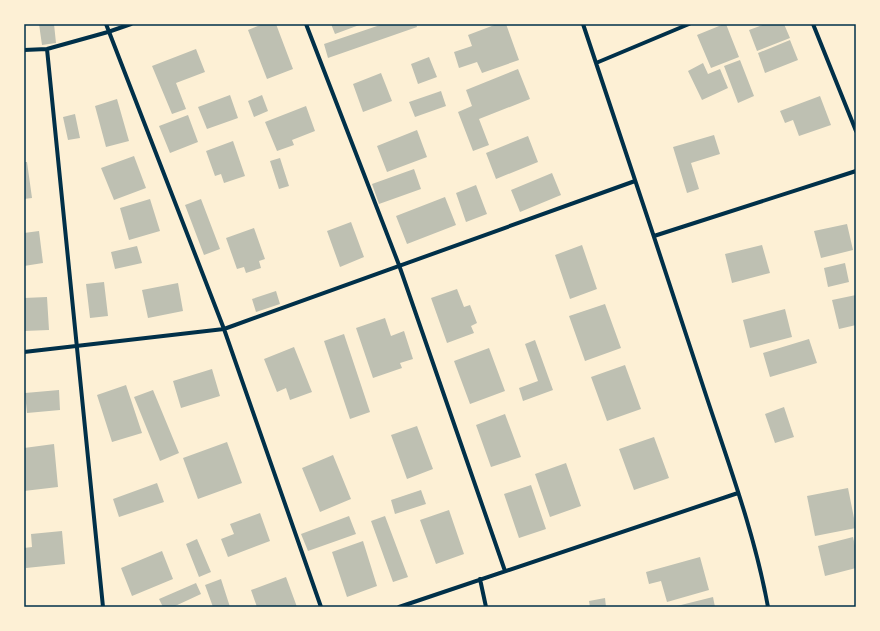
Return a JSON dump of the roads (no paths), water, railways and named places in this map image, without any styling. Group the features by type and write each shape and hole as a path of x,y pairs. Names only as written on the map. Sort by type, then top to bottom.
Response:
{"street":[{"path":"106,24 224,329 321,607"},
{"path":"24,50 47,49 131,24"},
{"path":"306,24 399,266 505,571"},
{"path":"583,24 749,527 765,589 768,607"},
{"path":"596,63 689,24"},
{"path":"813,24 856,131"},
{"path":"47,49 103,607"},
{"path":"654,236 856,171"},
{"path":"24,352 224,329 635,181"},
{"path":"400,607 738,493"},
{"path":"480,579 486,607"}]}
